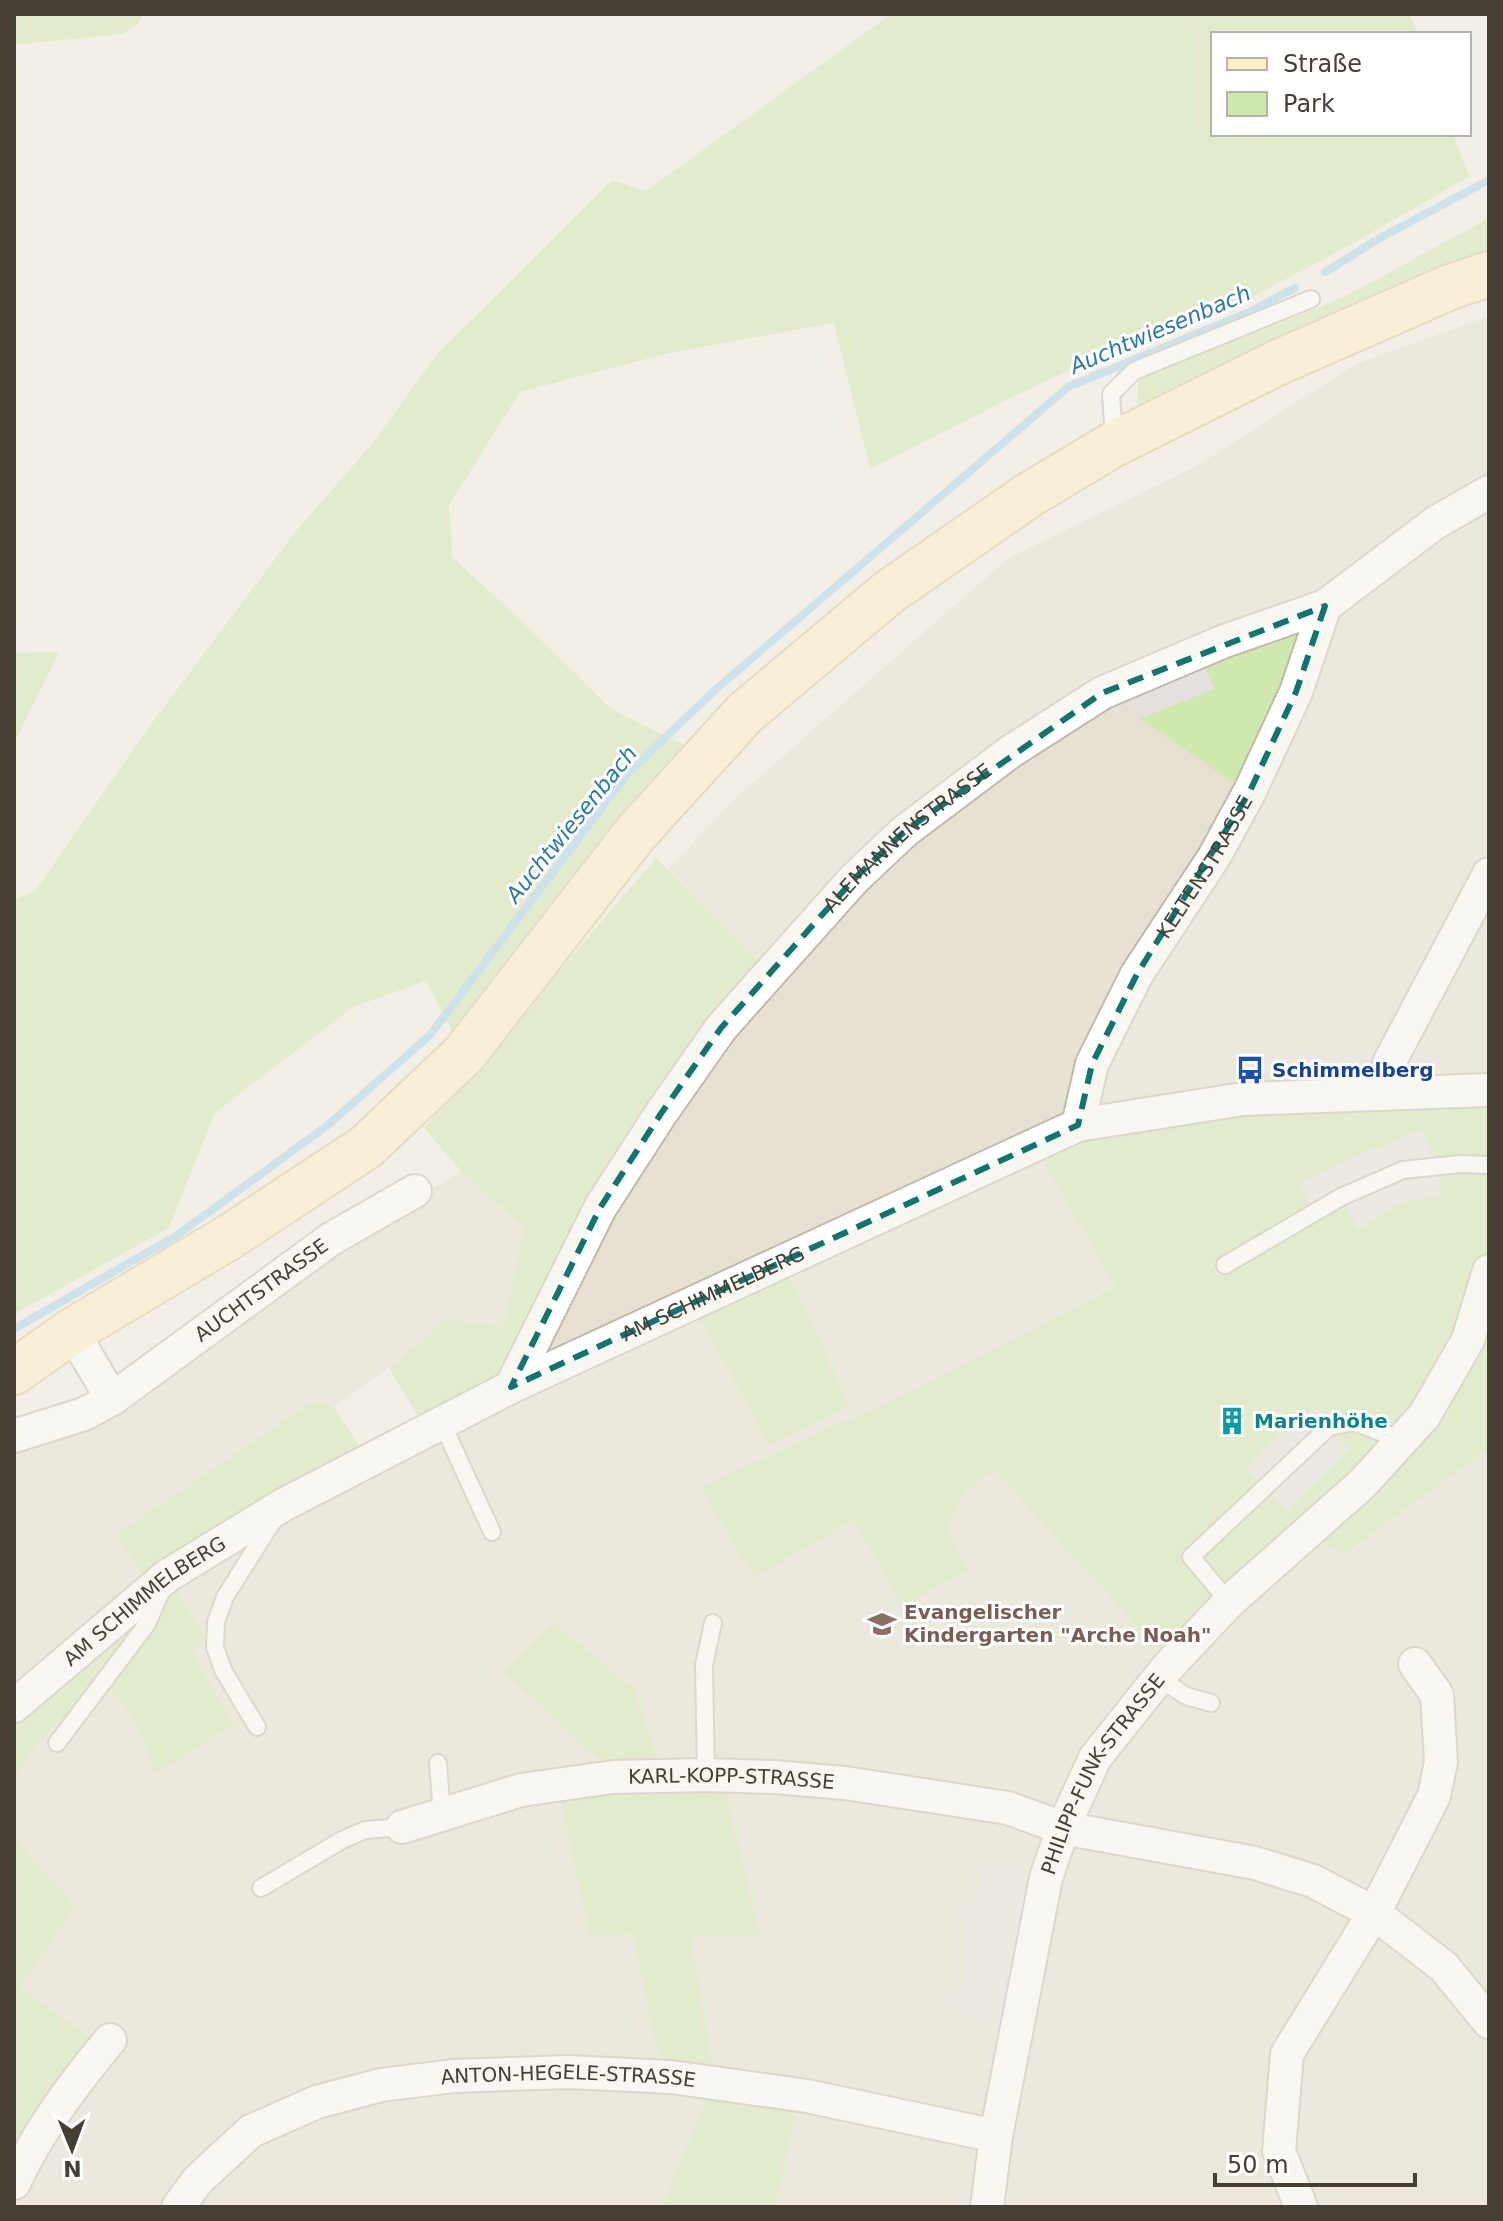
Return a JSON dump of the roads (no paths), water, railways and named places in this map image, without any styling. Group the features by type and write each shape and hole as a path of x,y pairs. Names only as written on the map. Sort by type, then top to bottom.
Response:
{"street":[{"path":"14,1372 72,1331 231,1236 366,1147 464,1054 635,834 745,713 889,592 1029,495 1114,444 1279,362 1450,287 1489,274"},
{"name":"ALEMANNENSTRASSE","path":"511,1387 600,1208 721,1028 865,869 905,831 1010,752 1102,693 1222,642 1325,606 1435,523 1489,492"},
{"name":"KELTENSTRASSE","path":"1078,1125 1092,1064 1137,974 1214,857 1249,793 1296,692 1325,606"},
{"path":"1381,1093 1390,1061 1489,874"},
{"name":"AM SCHIMMELBERG","path":"14,1706 167,1576 283,1505 511,1387 1078,1125 1243,1099 1489,1090"},
{"name":"AUCHTSTRASSE","path":"14,1436 84,1414 112,1399 331,1239 415,1191"},
{"name":"PHILIPP-FUNK-STRASSE","path":"987,2207 996,2136 1046,1878 1063,1828 1095,1758 1159,1678 1229,1602 1362,1484 1424,1416 1468,1340 1489,1271"},
{"path":"72,1331 112,1399"},
{"path":"1293,2198 1279,2151 1287,2054 1374,1913 1434,1796 1441,1762 1437,1695 1415,1664"},
{"name":"KARL-KOPP-STRASSE","path":"402,1827 521,1790 613,1777 774,1777 845,1783 1008,1808 1063,1828 1255,1863 1313,1881 1374,1913 1444,1967 1489,2022"},
{"path":"14,2183 24,2161 74,2083 110,2040"},
{"name":"ANTON-HEGELE-STRASSE","path":"178,2207 198,2180 251,2131 317,2102 381,2085 454,2076 568,2072 671,2077 807,2096 996,2136"}],"lane":[{"path":"1114,444 1111,394 1134,371 1311,299"},
{"path":"1225,1265 1341,1197 1403,1170 1460,1164 1489,1165"},
{"path":"1229,1602 1191,1557 1318,1437 1329,1427 1354,1422 1401,1440"},
{"path":"442,1423 492,1532"},
{"path":"257,1727 223,1670 215,1647 216,1622 225,1597 283,1505"},
{"path":"57,1743 147,1624 167,1576"},
{"path":"706,1775 704,1665 713,1623"},
{"path":"1159,1678 1186,1696 1211,1703"},
{"path":"438,1763 442,1815"},
{"path":"261,1888 342,1840 365,1830 402,1827"}],"waterway":[{"name":"Auchtwiesenbach","path":"1325,272 1380,238 1489,180"},
{"name":"Auchtwiesenbach","path":"14,1329 176,1236 328,1125 430,1035 627,774 714,691 1068,387 1247,313 1295,288"}],"place":[{"name":"Schimmelberg","path":"1250,1070"},
{"name":"Marienhöhe","path":"1232,1421"},
{"name":"Evangelischer Kindergarten \"Arche Noah\"","path":"882,1624"}]}
